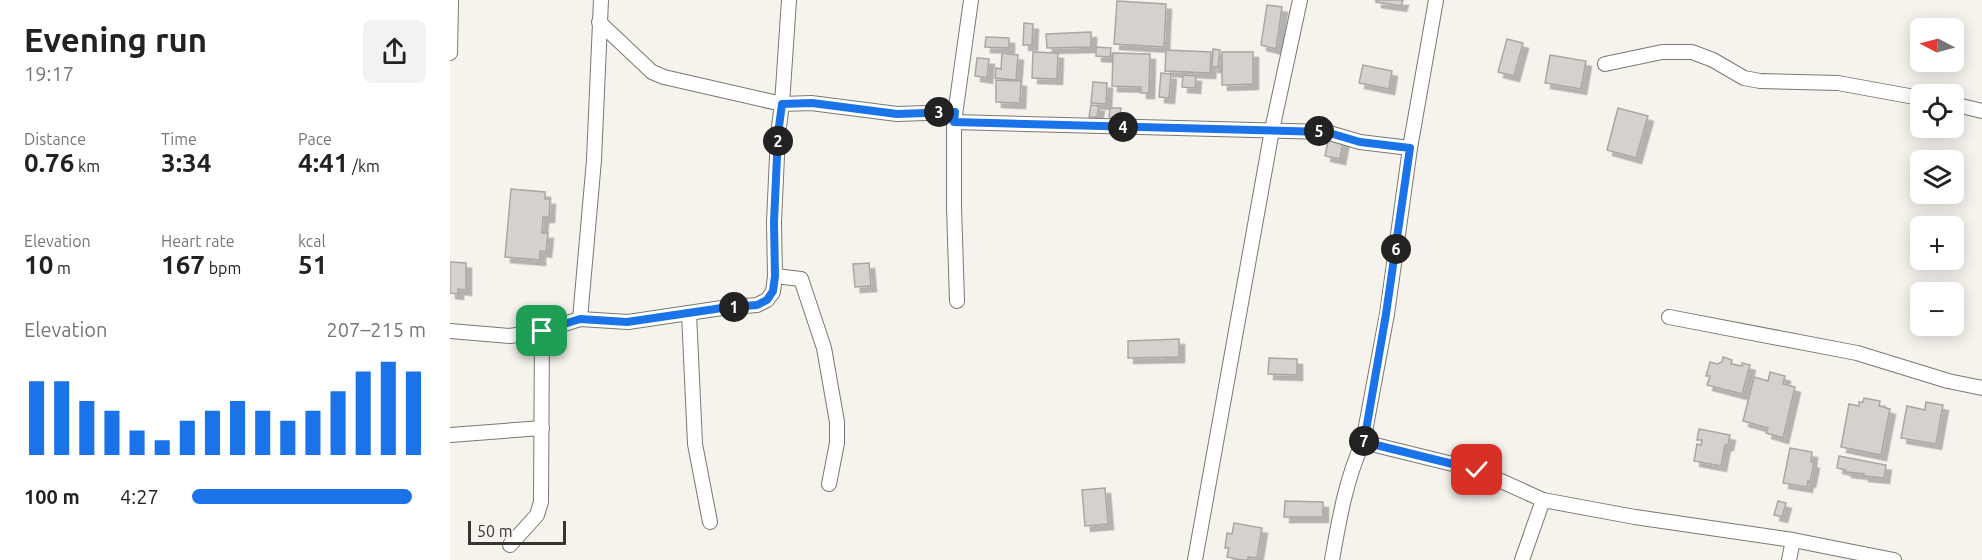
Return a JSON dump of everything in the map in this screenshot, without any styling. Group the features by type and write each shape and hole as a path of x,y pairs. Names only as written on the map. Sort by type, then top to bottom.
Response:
{"street":[{"path":"450,53 451,0"},
{"path":"580,319 594,160 601,0"},
{"path":"450,331 510,336 542,331 580,319 627,322 757,305 767,300 773,291 775,276 774,222 778,134 789,0"},
{"path":"957,301 954,207 955,117 971,0"},
{"path":"1195,560 1272,130 1300,0"},
{"path":"1332,560 1340,514 1356,459 1364,442 1386,314 1410,148 1436,0"},
{"path":"599,22 652,72 664,77 782,104 812,103 897,114 955,117 1326,132 1360,142 1410,148"},
{"path":"1605,64 1662,52 1692,52 1752,80 1838,83 1910,96"},
{"path":"1964,107 1982,111"},
{"path":"775,276 801,279 824,348 837,422 837,443 829,484"},
{"path":"689,313 695,444 710,522"},
{"path":"1669,317 1857,353 1948,381 1982,388"},
{"path":"510,545 537,515 540,508 543,428 542,331"},
{"path":"450,435 543,428"},
{"path":"1364,442 1477,470 1543,501 1793,540 1894,560"},
{"path":"1522,560 1543,501"},
{"path":"1789,560 1793,540"}],"building":[{"path":"1376,0 1403,0 1401,6 1376,2"},
{"path":"1117,1 1166,4 1164,47 1114,44"},
{"path":"1267,5 1282,7 1276,49 1261,45"},
{"path":"1024,23 1033,24 1032,45 1023,45"},
{"path":"1091,32 1091,47 1047,48 1046,34"},
{"path":"986,37 1009,38 1009,48 985,47"},
{"path":"1507,39 1523,43 1514,76 1498,72"},
{"path":"1096,47 1111,48 1110,57 1096,56"},
{"path":"1213,49 1220,50 1218,67 1212,67"},
{"path":"1166,50 1211,52 1210,73 1165,71"},
{"path":"1033,52 1058,53 1057,79 1032,78"},
{"path":"1222,52 1253,52 1253,84 1222,85"},
{"path":"1002,53 1018,55 1016,80 995,78 996,68 1001,69"},
{"path":"1113,53 1150,54 1149,93 1141,93 1141,87 1112,86"},
{"path":"1550,55 1586,61 1581,89 1545,83"},
{"path":"977,58 989,59 987,78 975,76"},
{"path":"1363,65 1392,71 1389,89 1359,83"},
{"path":"1161,73 1171,74 1169,98 1159,97"},
{"path":"1183,75 1196,76 1195,88 1182,87"},
{"path":"996,80 1021,81 1020,103 996,102"},
{"path":"1093,82 1107,83 1106,104 1091,103"},
{"path":"1091,105 1099,106 1097,117 1089,117"},
{"path":"1110,108 1121,108 1120,118 1109,117"},
{"path":"1618,108 1648,116 1636,158 1607,150"},
{"path":"1329,136 1344,139 1340,159 1325,156"},
{"path":"511,189 545,192 545,199 550,199 549,217 543,217 542,233 548,233 546,252 540,251 540,260 505,257"},
{"path":"450,262 466,263 466,290 458,289 458,294 450,293"},
{"path":"869,263 871,286 855,287 853,264"},
{"path":"1179,339 1179,357 1128,358 1128,341"},
{"path":"1723,357 1732,360 1731,364 1750,365 1742,394 1707,385 1710,376 1706,376 1710,362 1717,364 1722,362"},
{"path":"1269,358 1297,359 1297,375 1268,374"},
{"path":"1770,372 1785,376 1783,384 1795,387 1783,438 1766,433 1768,428 1743,421 1754,377 1768,381"},
{"path":"1864,398 1880,401 1879,406 1890,409 1881,455 1841,447 1849,404 1859,406 1859,402 1863,402"},
{"path":"1926,402 1943,405 1936,444 1901,438 1907,406 1925,410"},
{"path":"1699,429 1730,435 1728,445 1725,445 1721,466 1694,461 1697,444 1701,445 1702,440 1697,440"},
{"path":"1790,448 1812,452 1811,462 1814,463 1807,487 1783,483"},
{"path":"1839,456 1886,465 1884,478 1863,476 1864,474 1846,472 1846,470 1837,468"},
{"path":"1105,488 1108,524 1085,526 1082,490"},
{"path":"1285,501 1323,502 1323,517 1284,517"},
{"path":"1778,501 1786,503 1782,517 1774,515"},
{"path":"1234,523 1262,528 1257,558 1248,557 1248,560 1241,560 1227,557 1229,548 1225,548 1227,533 1232,534"}],"route":[{"path":"542,331 580,319 627,322 757,305 767,300 773,291 775,276 774,222 778,134 782,104 812,103 897,114 955,112 954,122 1326,132 1343,135 1360,142 1410,148 1386,314 1364,442 1477,470"}]}
